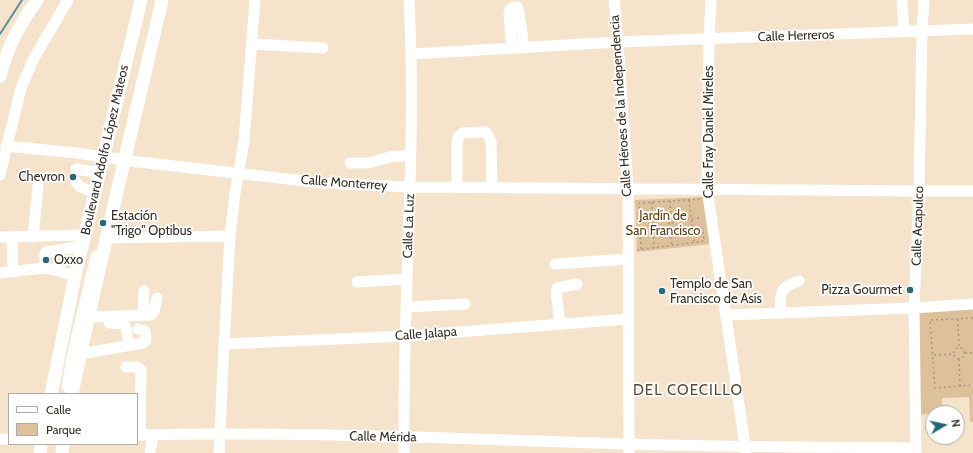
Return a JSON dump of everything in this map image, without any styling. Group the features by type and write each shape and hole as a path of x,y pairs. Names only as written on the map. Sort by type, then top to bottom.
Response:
{"main road":[{"path":"0,76 9,45 37,0"},
{"name":"Boulevard Adolfo López Mateos","path":"72,393 105,238 115,158 141,0"},
{"name":"Boulevard Adolfo López Mateos","path":"51,393 75,276 100,173 115,158 162,0"}],"street":[{"path":"0,175 20,88 34,58 68,0"},
{"path":"66,393 147,0"},
{"path":"56,393 81,272 115,158 156,0"},
{"path":"220,453 230,236 244,141 253,44 255,0"},
{"name":"Calle La Luz","path":"404,453 405,336 410,187 412,54 409,0"},
{"name":"Calle Héroes de la Independencia","path":"614,0 628,188 629,449"},
{"name":"Calle Fray Daniel Mireles","path":"711,0 707,189 746,450"},
{"path":"902,0 904,32"},
{"name":"Calle Acapulco","path":"916,450 914,308 919,192 924,0"},
{"path":"512,49 509,15 510,9 514,7 518,7 524,48"},
{"name":"Calle Herreros","path":"412,54 618,42 709,40 973,29"},
{"path":"253,44 323,48"},
{"path":"457,187 458,137 463,134 486,132 491,142 492,187"},
{"name":"Calle Monterrey","path":"6,146 323,182 410,187 919,192 973,191"},
{"path":"77,153 76,175 79,186 95,193"},
{"path":"350,162 368,163 390,157 410,155"},
{"path":"76,175 100,173"},
{"path":"33,236 38,185"},
{"path":"44,260 46,236"},
{"path":"0,237 46,236 83,241"},
{"path":"105,238 230,236"},
{"path":"12,237 13,272"},
{"path":"0,273 13,272 44,260 83,241"},
{"path":"555,264 629,259"},
{"path":"44,260 56,270 75,276"},
{"path":"357,282 407,279"},
{"path":"780,313 782,292 785,286 799,281"},
{"path":"560,324 556,291 557,288 560,286 577,284"},
{"path":"143,315 144,291"},
{"path":"87,320 151,315 153,313 157,298"},
{"path":"406,307 465,304"},
{"path":"726,315 914,308 973,304"},
{"name":"Calle Jalapa","path":"224,344 405,336 628,318"},
{"path":"87,320 122,323 126,328 129,345"},
{"path":"81,350 96,351 143,343 146,340 145,331 138,330"},
{"path":"126,367 136,367 140,369 141,372 138,435"},
{"name":"Calle Mérida","path":"138,435 221,433 404,437 629,449 916,450"},
{"path":"150,453 154,435"}],"path":[{"path":"701,199 638,203 641,249 704,241 703,225"},
{"path":"690,200 694,242"},
{"path":"668,219 668,216 671,214 670,201"},
{"path":"652,202 654,248"},
{"path":"671,214 676,214 677,220"},
{"path":"670,222 674,223 677,220 702,218"},
{"path":"653,220 668,219"},
{"path":"668,219 670,222 672,245"},
{"path":"973,318 930,320 936,388 973,386"},
{"path":"954,354 956,349 959,347 958,319"},
{"path":"959,347 963,348 965,353"},
{"path":"965,353 973,352"},
{"path":"959,359 962,358 965,353"},
{"path":"933,355 954,354"},
{"path":"954,354 955,357 959,359"},
{"path":"959,359 960,386"}],"green space":[{"name":"Jardín de San Francisco","path":"705,197 710,244 637,252 635,200"},
{"path":"973,305 973,422 970,422 969,397 942,398 942,405 925,405 925,414 917,415 915,308"}],"waterway":[{"path":"0,34 22,0"}],"place":[{"name":"Chevron","path":"73,177"},
{"name":"Estación \"Trigo\" Optibus","path":"103,223"},
{"name":"Oxxo","path":"46,260"},
{"name":"Pizza Gourmet","path":"910,290"},
{"name":"Templo de San Francisco de Asís","path":"662,291"}],"district":[{"name":"DEL COECILLO","path":"688,391"}]}
